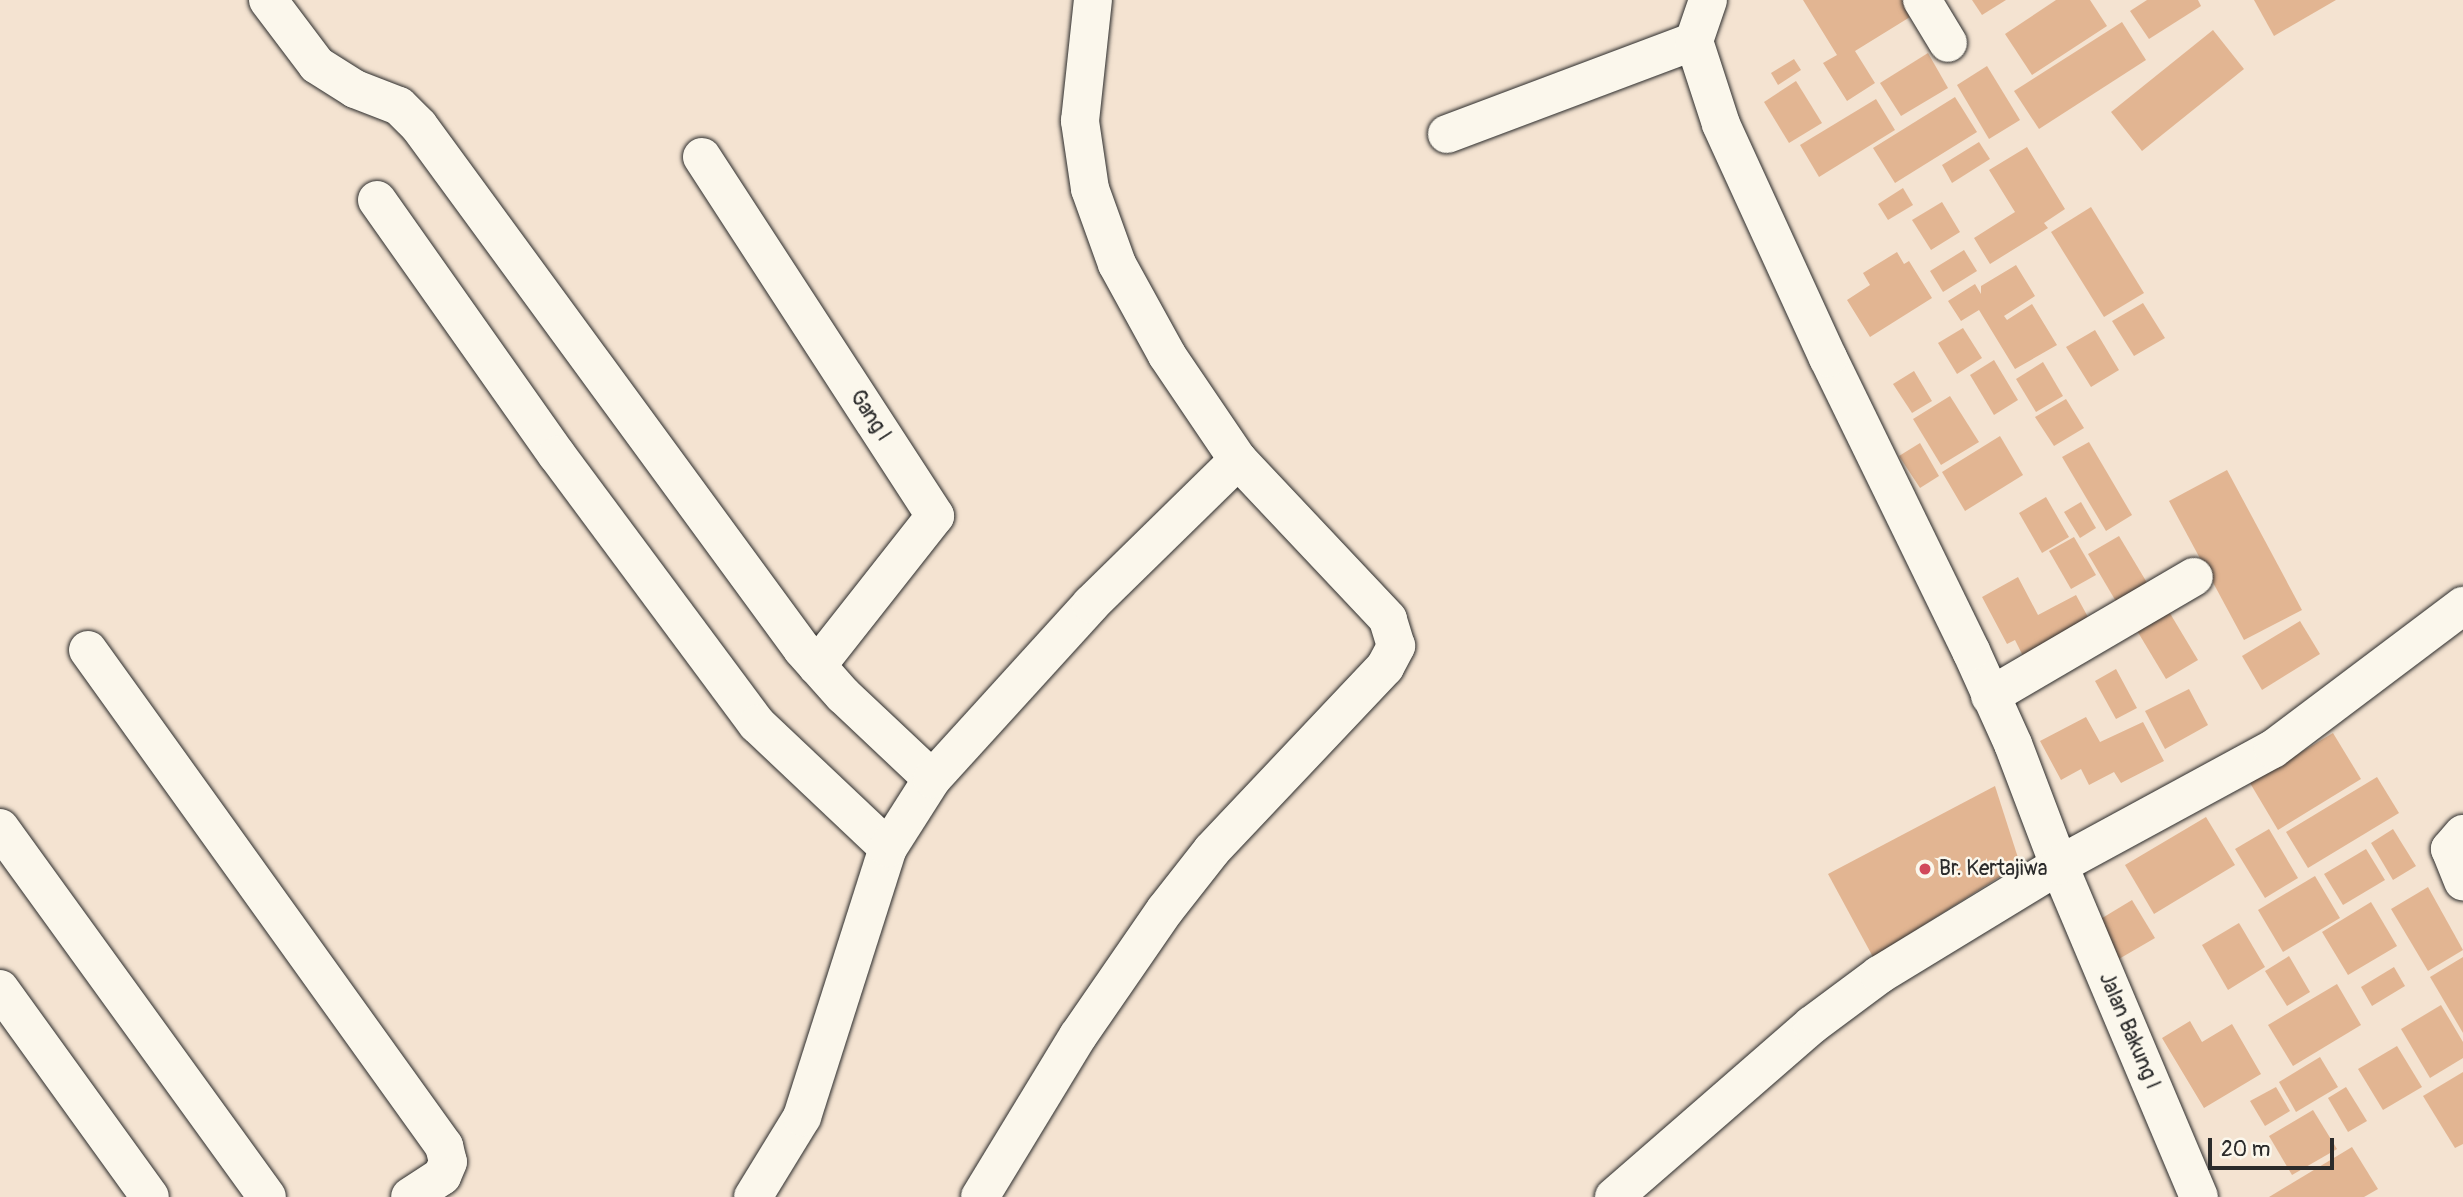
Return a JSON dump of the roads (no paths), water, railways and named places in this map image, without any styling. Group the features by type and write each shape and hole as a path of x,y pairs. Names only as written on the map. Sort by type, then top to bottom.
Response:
{"street":[{"path":"268,0 317,65 355,89 399,106 419,126 755,588 817,666 932,779"},
{"path":"980,1197 1078,1036 1165,910 1212,850 1385,667 1396,646 1388,619 1238,460 1167,355 1117,264 1090,189 1080,121 1093,0"},
{"path":"1447,134 1694,41 1708,0"},
{"path":"1922,0 1948,43"},
{"name":"Jalan Bakung I","path":"1694,41 1721,124 1990,695 2199,1197"},
{"name":"Gang I","path":"702,157 935,516 817,666"},
{"path":"377,200 557,455 757,724 888,848"},
{"path":"754,1197 802,1117 888,848 932,779 1091,604 1238,460"},
{"path":"1990,695 2194,576"},
{"path":"1614,1197 1812,1025 1880,975 2059,865 2273,749 2463,606"},
{"path":"88,650 444,1146 449,1162 442,1177 410,1197"},
{"path":"0,828 267,1197"},
{"path":"2463,834 2450,849 2463,881"},
{"path":"0,989 150,1197"}],"place":[{"name":"Br. Kertajiwa","path":"1925,869"}]}
